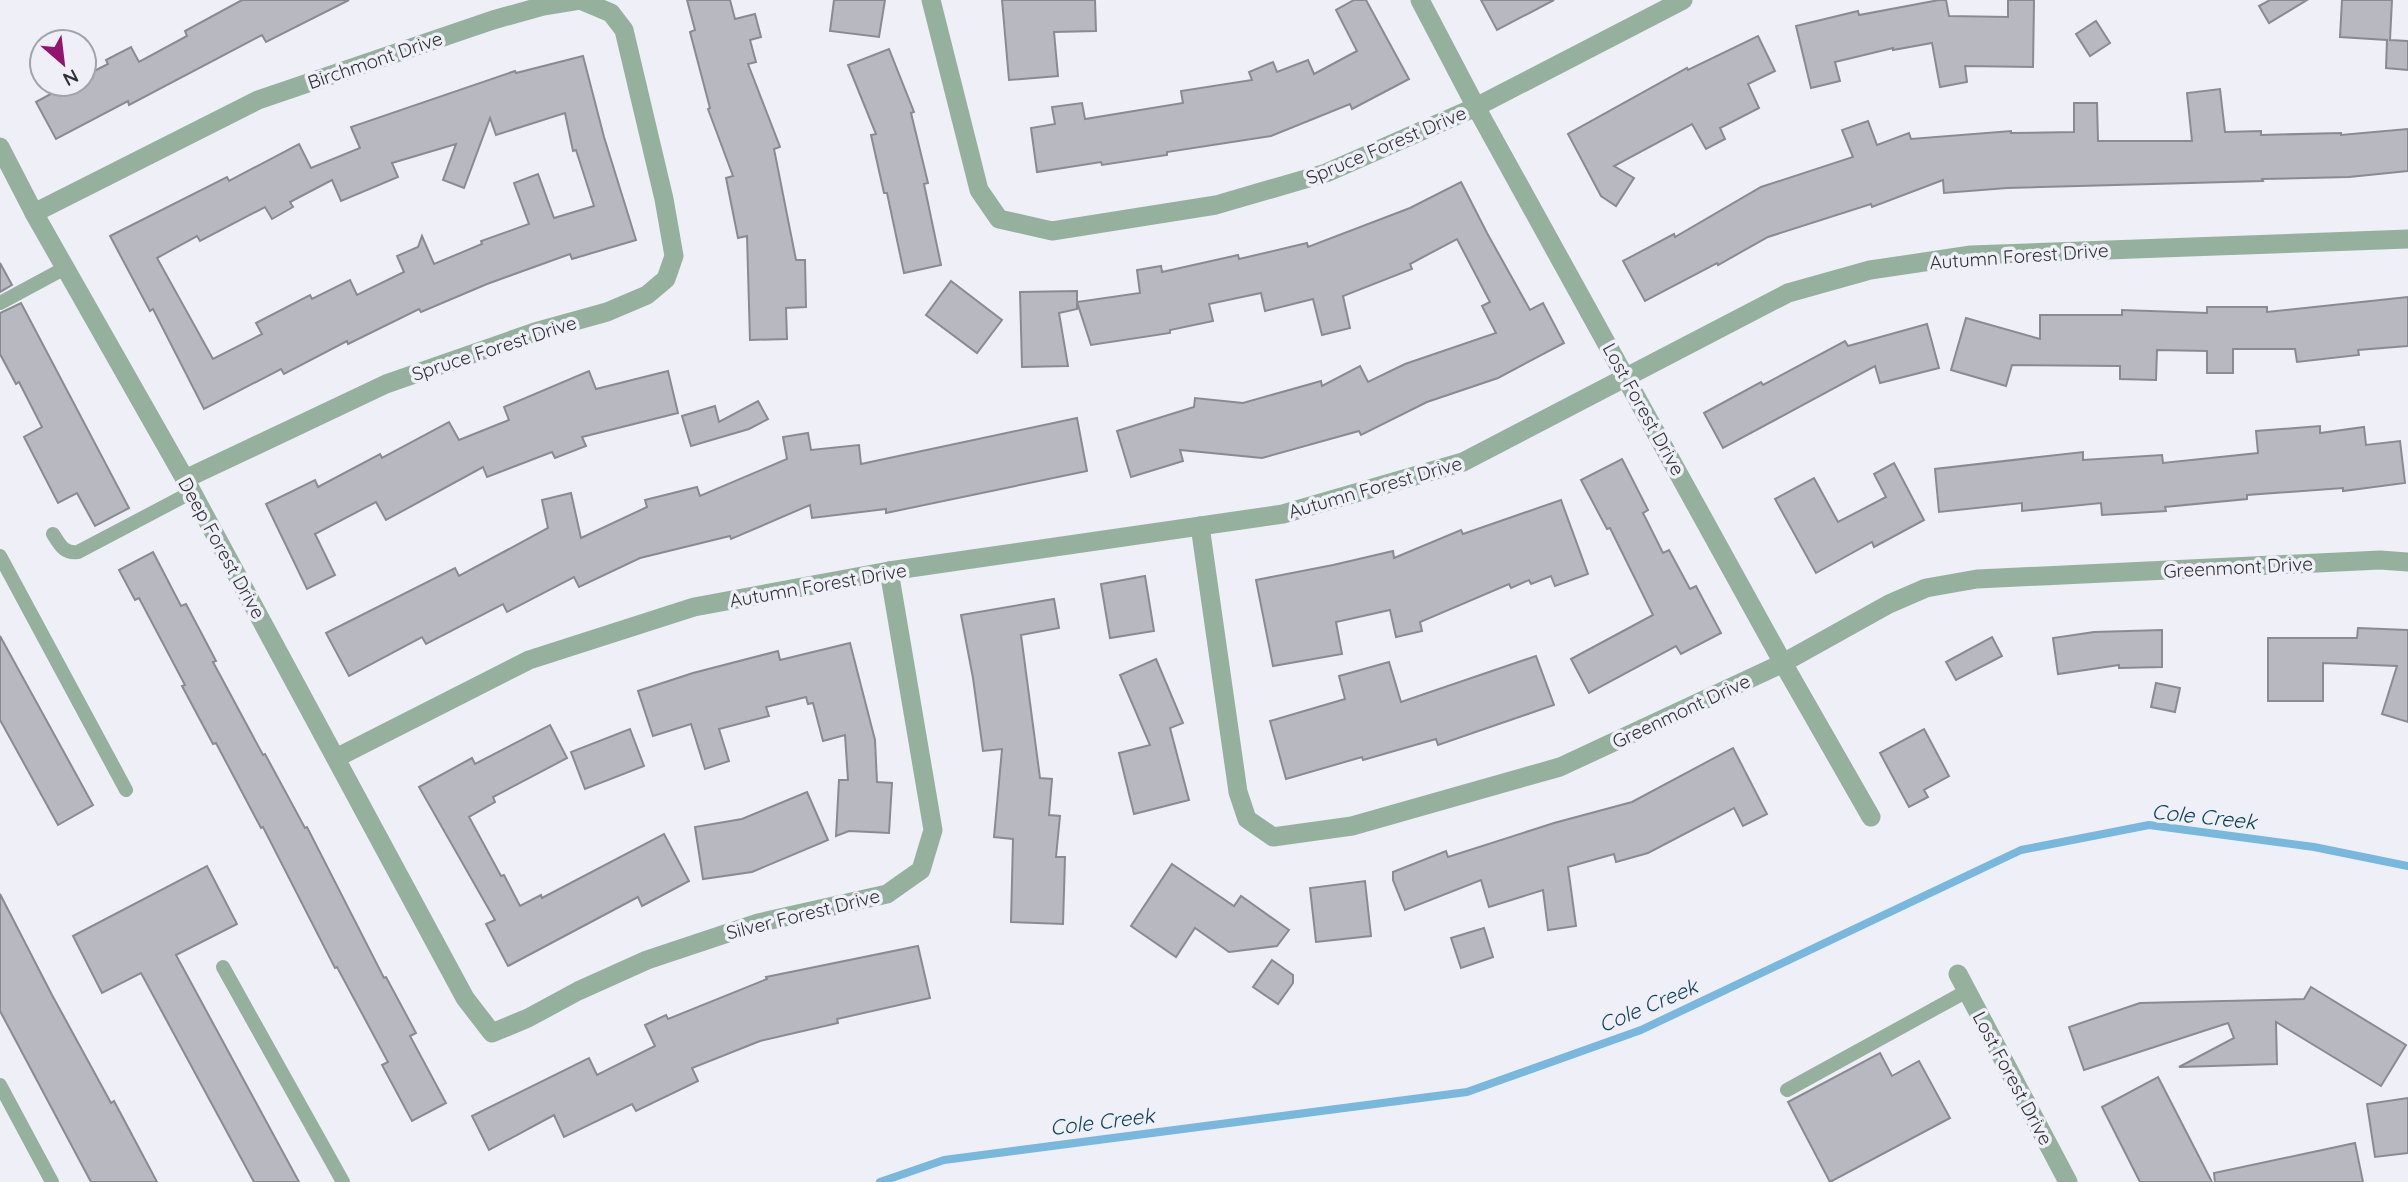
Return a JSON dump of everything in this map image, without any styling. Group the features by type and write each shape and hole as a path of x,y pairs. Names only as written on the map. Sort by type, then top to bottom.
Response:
{"street":[{"name":"Birchmont Drive","path":"34,213 258,100 493,20 543,6 580,0 611,13 624,30 648,132"},
{"name":"Spruce Forest Drive","path":"931,0 979,190 999,219 1052,231 1216,205 1326,173 1476,107 1683,0"},
{"name":"Lost Forest Drive","path":"1420,0 1476,107 1871,817"},
{"name":"Spruce Forest Drive","path":"188,486 386,384 535,332 607,312 647,295 666,279 674,256 648,132"},
{"name":"Deep Forest Drive","path":"0,148 188,486 439,950"},
{"name":"Autumn Forest Drive","path":"336,758 529,660 694,607 890,571 1283,514 1463,462 1788,293 1870,270 1972,255 2408,239"},
{"name":"Greenmont Drive","path":"1199,526 1238,792 1247,819 1273,837 1352,826 1560,767 1783,663 1889,604 1926,588 1977,579 2380,560 2408,562"},
{"name":"Silver Forest Drive","path":"439,950 465,998 492,1033 647,960 758,923 887,894 921,870 933,830 890,571"},
{"name":"Lost Forest Drive","path":"1962,982 2068,1182"}],"lane":[{"path":"0,303 65,268"},
{"path":"52,534 63,549 71,553 78,552 188,486"},
{"path":"0,556 125,790"},
{"path":"223,967 343,1182"},
{"path":"1787,1090 1962,982"},
{"path":"0,1085 52,1182"}],"building":[{"path":"242,0 349,0 266,42 262,35 129,105 128,101 56,139 36,102 43,98 98,98 98,69 108,64 106,60 131,47 139,62 187,36 185,31"},
{"path":"687,0 730,0 735,19 755,14 761,37 750,40 756,62 748,64 780,147 774,149 796,260 805,260 806,307 786,308 787,339 750,340 747,236 738,238 726,178 733,176 708,109 710,108 690,32 695,30"},
{"path":"834,0 885,0 879,37 830,31"},
{"path":"1002,0 1095,0 1096,31 1054,32 1058,76 1009,80"},
{"path":"1354,0 1366,0 1409,79 1352,109 1350,104 1271,136 1102,165 1101,162 1037,172 1031,128 1055,124 1052,107 1082,103 1085,119 1183,103 1181,91 1252,80 1249,72 1273,62 1277,72 1308,60 1314,74 1357,51 1336,10"},
{"path":"1481,0 1554,0 1497,30"},
{"path":"1946,0 1949,16 2008,17 2008,0 2034,0 2033,67 1965,66 1967,82 1940,87 1932,43 1893,48 1835,62 1840,81 1811,88 1796,26 1858,11 1859,15"},
{"path":"2270,0 2307,0 2269,23 2259,6"},
{"path":"2342,0 2392,0 2390,40 2408,41 2408,70 2386,68 2387,40 2340,37"},
{"path":"2096,21 2110,43 2090,56 2076,34"},
{"path":"1758,36 1775,71 1748,84 1759,108 1720,128 1725,139 1706,149 1692,124 1614,166 1634,178 1616,206 1601,196 1568,134 1687,68 1688,70"},
{"path":"889,49 914,112 911,113 928,183 924,184 941,265 904,273 871,135 876,134 848,65"},
{"path":"583,56 604,137 636,240 572,259 570,254 487,284 421,312 419,309 348,344 347,341 284,374 281,369 204,409 153,309 150,311 110,236 227,177 229,181 299,144 311,168 360,148 351,127 515,71 516,73","holes":["565,113 573,151 576,150 594,206 554,218 538,174 514,183 529,224 481,241 482,244 434,264 422,236 418,247 397,256 404,272 357,295 350,280 312,299 310,295 256,323 262,334 213,359 157,258 197,236 200,241 265,207 272,219 293,207 290,202 332,180 341,201 398,177 392,163 456,144 443,180 464,188 490,118 496,135"]},
{"path":"2220,89 2225,132 2341,135 2408,129 2408,171 2349,177 2007,188 1944,193 1943,180 1872,207 1871,204 1768,237 1645,301 1623,261 1674,234 1675,237 1761,187 1853,157 1842,130 1868,121 1877,145 1909,133 1911,139 2011,131 2074,132 2074,103 2097,103 2098,141 2192,141 2187,93"},
{"path":"1461,182 1530,310 1543,303 1564,343 1498,378 1427,402 1361,435 1359,431 1262,458 1180,450 1183,461 1131,477 1117,431 1194,407 1195,398 1243,403 1321,381 1322,386 1360,366 1368,382 1405,364 1496,333 1482,306 1490,302 1457,239 1410,264 1412,269 1343,296 1350,328 1322,335 1313,299 1265,311 1261,293 1209,304 1213,321 1170,330 1170,333 1091,345 1077,302 1140,293 1137,270 1161,266 1162,272 1238,255 1239,259 1307,243 1308,247 1410,208"},
{"path":"0,263 12,285 0,292"},
{"path":"951,281 1002,320 977,353 926,315"},
{"path":"1077,291 1077,309 1059,313 1068,366 1022,367 1020,292"},
{"path":"2408,297 2408,346 2358,350 2359,355 2297,362 2295,349 2233,349 2233,373 2207,373 2207,351 2157,350 2156,380 2120,379 2120,366 2012,365 2006,386 1951,370 1966,318 2040,339 2040,315 2122,315 2122,310 2207,313 2207,307 2267,307 2267,312"},
{"path":"21,303 129,508 95,526 77,493 58,503 24,437 42,427 19,382 16,384 0,354 0,313"},
{"path":"1927,324 1939,368 1880,383 1875,366 1723,448 1704,413 1845,341 1848,346"},
{"path":"589,371 596,389 668,371 678,413 582,437 586,446 555,458 552,452 487,477 483,467 386,520 376,502 315,534 335,575 307,589 266,504 315,480 318,487 380,454 382,458 449,422 459,440 509,420 504,407"},
{"path":"758,401 768,419 749,429 691,446 682,416 715,406 719,422"},
{"path":"1077,418 1087,471 886,513 886,509 812,518 810,505 731,539 730,536 640,558 579,587 574,577 507,612 503,604 426,644 422,637 349,676 326,633 455,568 459,576 548,528 542,500 571,493 581,538 647,507 645,500 697,487 700,496 787,459 783,437 808,433 811,450 859,445 861,464"},
{"path":"2320,426 2320,433 2364,427 2366,445 2400,441 2405,483 2343,491 2343,488 2247,495 2247,499 2165,507 2166,511 2102,515 2101,503 2022,511 2022,503 1939,512 1935,469 2083,452 2083,460 2162,455 2163,463 2258,453 2256,431"},
{"path":"1622,459 1648,510 1643,513 1663,553 1669,550 1690,589 1696,586 1721,633 1681,654 1676,646 1589,693 1571,659 1653,615 1610,528 1607,529 1581,480"},
{"path":"1894,463 1924,520 1874,547 1872,542 1816,573 1775,499 1814,478 1838,522 1886,497 1874,474"},
{"path":"1561,500 1588,574 1555,586 1551,576 1531,584 1529,580 1511,588 1509,584 1420,622 1422,631 1396,637 1390,610 1336,622 1342,654 1273,666 1256,580 1393,551 1394,558 1461,530 1463,534"},
{"path":"153,552 181,606 186,604 216,661 213,662 263,755 265,754 305,828 307,827 384,978 386,977 416,1033 410,1036 446,1103 412,1121 382,1065 388,1062 337,967 335,968 263,827 261,828 216,743 213,744 139,598 135,600 119,570"},
{"path":"1145,576 1154,631 1110,638 1101,584"},
{"path":"1054,599 1059,628 1021,635 1040,778 1052,779 1049,815 1060,816 1056,857 1065,857 1063,924 1011,922 1013,839 994,837 1002,749 983,751 961,615"},
{"path":"2358,628 2408,630 2408,722 2382,714 2397,666 2323,663 2323,701 2268,701 2268,638 2357,638"},
{"path":"2162,630 2162,667 2119,668 2119,665 2058,674 2053,638 2094,632"},
{"path":"0,636 93,805 58,825 0,720"},
{"path":"1992,637 2002,656 1956,680 1946,662"},
{"path":"850,643 875,740 877,782 892,783 889,833 849,831 836,836 839,780 848,780 845,735 823,741 813,703 808,704 806,697 766,707 769,716 719,729 729,761 705,769 691,724 653,736 638,691 693,673 778,651 780,660"},
{"path":"1536,656 1554,705 1438,745 1436,739 1286,779 1270,721 1345,699 1339,676 1389,662 1401,702"},
{"path":"1156,659 1183,723 1170,728 1189,800 1134,814 1119,753 1150,745 1120,675"},
{"path":"2156,683 2180,688 2175,712 2151,707"},
{"path":"550,725 567,758 493,797 495,802 469,817 520,906 541,895 542,898 664,834 689,881 642,906 638,897 508,966 486,924 495,920 419,787 472,758 475,764"},
{"path":"630,729 644,766 585,789 571,752"},
{"path":"1924,729 1949,776 1924,790 1928,797 1909,807 1880,753"},
{"path":"1733,748 1767,814 1743,826 1734,808 1648,853 1616,862 1614,854 1568,867 1576,926 1548,930 1543,890 1489,907 1481,880 1405,910 1393,880 1393,872 1446,851 1448,857 1554,823 1632,802"},
{"path":"807,792 828,840 752,872 703,879 695,827 742,819"},
{"path":"1172,864 1234,906 1241,896 1289,930 1277,946 1229,952 1195,928 1176,957 1131,926"},
{"path":"207,866 237,924 176,955 299,1182 254,1182 141,973 102,993 73,936"},
{"path":"1365,881 1371,936 1316,942 1310,888"},
{"path":"0,894 52,995 111,1103 114,1101 157,1182 91,1182 0,1011"},
{"path":"1484,928 1493,957 1461,968 1451,938"},
{"path":"918,946 930,998 837,1019 838,1023 760,1041 692,1068 698,1081 636,1111 632,1104 564,1137 554,1115 489,1150 472,1116 589,1058 597,1075 655,1046 645,1025 666,1015 668,1019 767,979 766,977"},
{"path":"1272,960 1293,975 1293,983 1278,1004 1253,987"},
{"path":"2311,987 2406,1045 2381,1086 2276,1022 2277,1064 2179,1067 2234,1038 2228,1023 2084,1070 2069,1027 2140,1003 2304,999"},
{"path":"1880,1053 1892,1076 1919,1061 1950,1118 1830,1182 1788,1102"},
{"path":"2158,1077 2212,1182 2140,1182 2102,1107"},
{"path":"2408,1098 2408,1153 2375,1157 2367,1104"},
{"path":"2355,1143 2363,1182 2215,1182 2214,1173"}],"waterway":[{"name":"Cole Creek","path":"880,1182 944,1160 1467,1092 1641,1030 2021,850 2149,825 2314,847 2408,866"}]}
